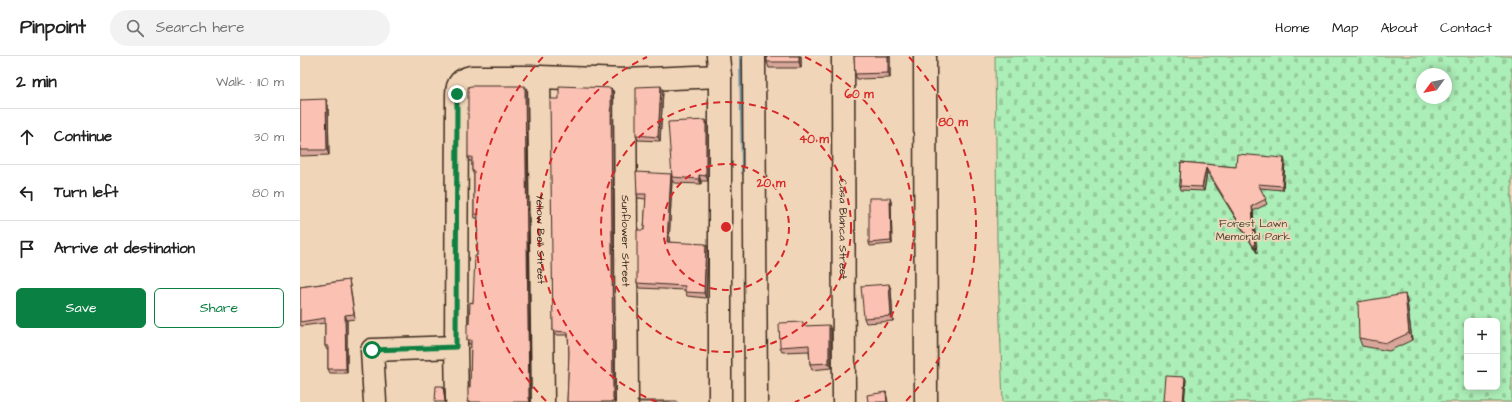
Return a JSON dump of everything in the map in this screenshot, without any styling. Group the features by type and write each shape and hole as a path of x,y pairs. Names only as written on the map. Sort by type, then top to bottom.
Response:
{"street":[{"path":"754,56 756,402"},
{"name":"Casa Blanca Street","path":"843,56 844,402"},
{"path":"925,56 926,402"},
{"path":"457,402 457,86 462,81 471,77 539,77 624,80 719,66 720,402"},
{"name":"Yellow Bell Street","path":"539,77 543,402"},
{"name":"Sunflower Street","path":"624,80 627,402"},
{"path":"375,402 372,350 456,347"}],"green space":[{"name":"Forest Lawn Memorial Park","path":"995,56 1512,56 1512,402 1003,402 997,243"}],"building":[{"path":"767,56 799,56 799,62 767,62"},
{"path":"854,56 888,56 888,73 855,74"},
{"path":"525,86 530,402 467,402 468,387 470,387 471,340 467,340 467,324 469,324 470,302 473,303 475,256 477,256 478,214 474,214 474,171 472,171 472,157 468,157 468,87"},
{"path":"559,86 611,88 614,402 567,402 569,353 568,332 553,331 550,99 559,99"},
{"path":"661,86 658,137 636,135 636,87"},
{"path":"326,99 327,150 300,150 300,100"},
{"path":"706,120 706,176 699,175 699,179 672,177 668,122"},
{"path":"1237,154 1284,158 1282,186 1258,184 1266,199 1252,206 1255,249 1206,168 1202,187 1180,186 1181,162 1236,167"},
{"path":"636,172 671,174 667,242 706,244 704,293 685,292 685,286 637,283 637,230 644,230 646,194 637,194"},
{"path":"869,198 890,198 891,241 869,243"},
{"path":"349,280 354,314 345,315 346,369 328,369 328,346 325,346 325,318 300,322 300,287"},
{"path":"889,284 891,316 864,318 861,286"},
{"path":"1405,294 1409,333 1387,343 1359,338 1358,302"},
{"path":"803,322 803,326 829,325 829,363 810,364 809,345 780,347 779,323"},
{"path":"1166,376 1185,377 1183,402 1164,401"},
{"path":"436,386 443,386 445,402 435,402"},
{"path":"886,392 887,402 868,402 867,395"},
{"path":"677,401 677,402 637,402"}],"waterway":[{"path":"742,56 744,172"}],"route":[{"path":"372,350 456,347 457,94"}]}
